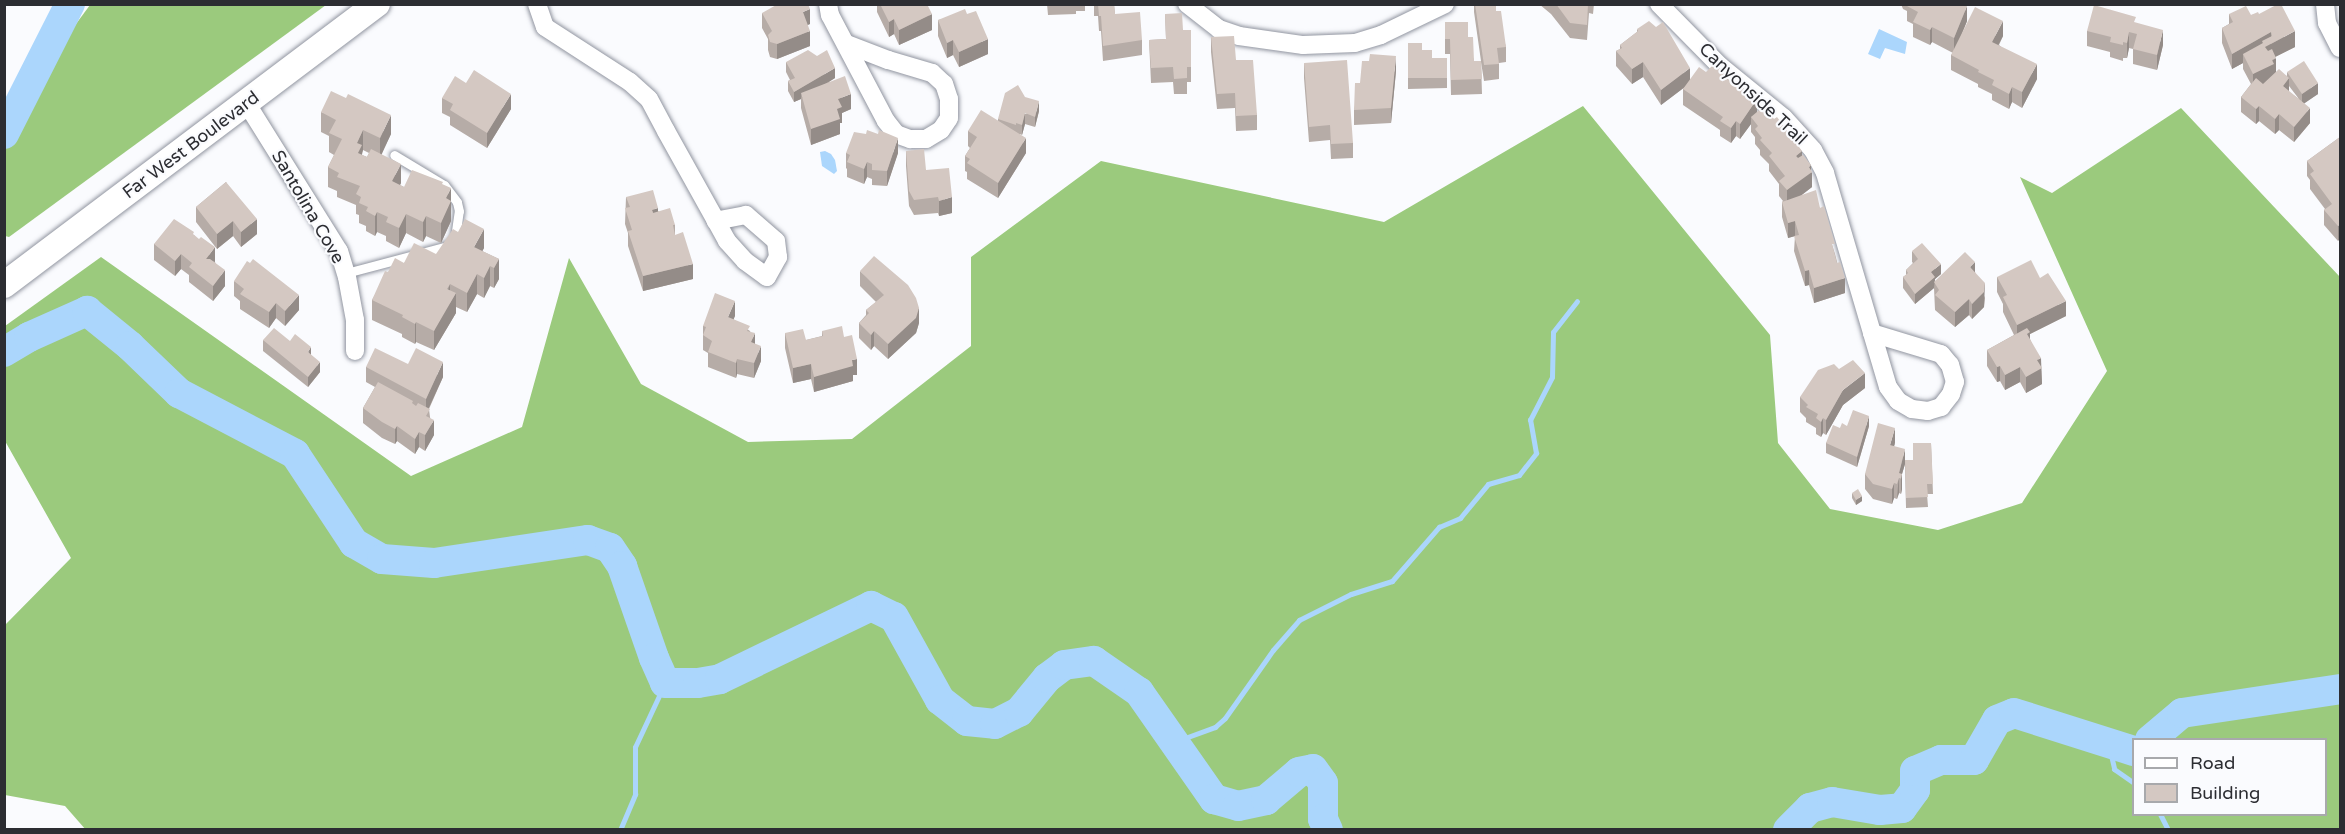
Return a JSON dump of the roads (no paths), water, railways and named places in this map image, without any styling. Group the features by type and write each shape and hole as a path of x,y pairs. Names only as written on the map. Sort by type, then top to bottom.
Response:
{"street":[{"name":"Far West Boulevard","path":"4,285 248,104 377,4"},
{"path":"537,4 545,27 630,82 649,99 716,221"},
{"path":"828,4 830,15 886,121 896,134 910,139 926,139 941,130 949,118 949,99 944,84 938,78 932,73 888,60 847,44"},
{"path":"1187,4 1219,28 1229,32 1303,45 1355,43 1381,35 1445,4"},
{"name":"Canyonside Trail","path":"1659,4 1720,66 1784,118 1812,150 1825,173 1872,333 1888,387 1898,401 1912,409 1928,411 1941,407 1951,394 1955,382 1950,365 1941,354 1872,333"},
{"path":"2325,4 2327,23 2340,48"},
{"name":"Santolina Cove","path":"248,104 339,252 346,273 355,320 355,351"}],"lane":[{"path":"346,273 448,246 455,238 459,211 457,202 444,185 394,156"}],"water":[{"path":"1879,29 1907,42 1905,54 1885,48 1880,59 1868,54"},
{"path":"825,151 835,160 837,171 834,174 822,166 820,152"}],"waterway":[{"path":"4,134 70,4"},
{"path":"1174,742 1215,727 1225,718 1273,650 1299,620 1351,594 1392,581 1439,527 1460,518 1488,484 1519,475 1536,453 1530,420 1552,377 1553,332 1577,301"},
{"path":"4,352 29,337 87,311 130,346 179,393 295,454 354,543 382,559 434,563 588,540 610,548 622,566 665,683 698,683 720,679 871,606 894,617 940,700 967,721 995,724 1019,712 1047,678 1064,665 1094,661 1139,692 1214,799 1238,806 1266,800 1299,772 1313,769 1323,783 1323,819 1328,830"},
{"path":"620,830 635,794 635,747 665,683"},
{"path":"2152,738 2182,713 2340,689"},
{"path":"1788,830 1810,808 1832,802 1880,810 1902,808 1915,790 1915,771 1941,760 1974,760 1997,720 2014,713 2132,750"},
{"path":"2108,742 2114,769 2132,782"},
{"path":"2161,816 2168,830"}]}
